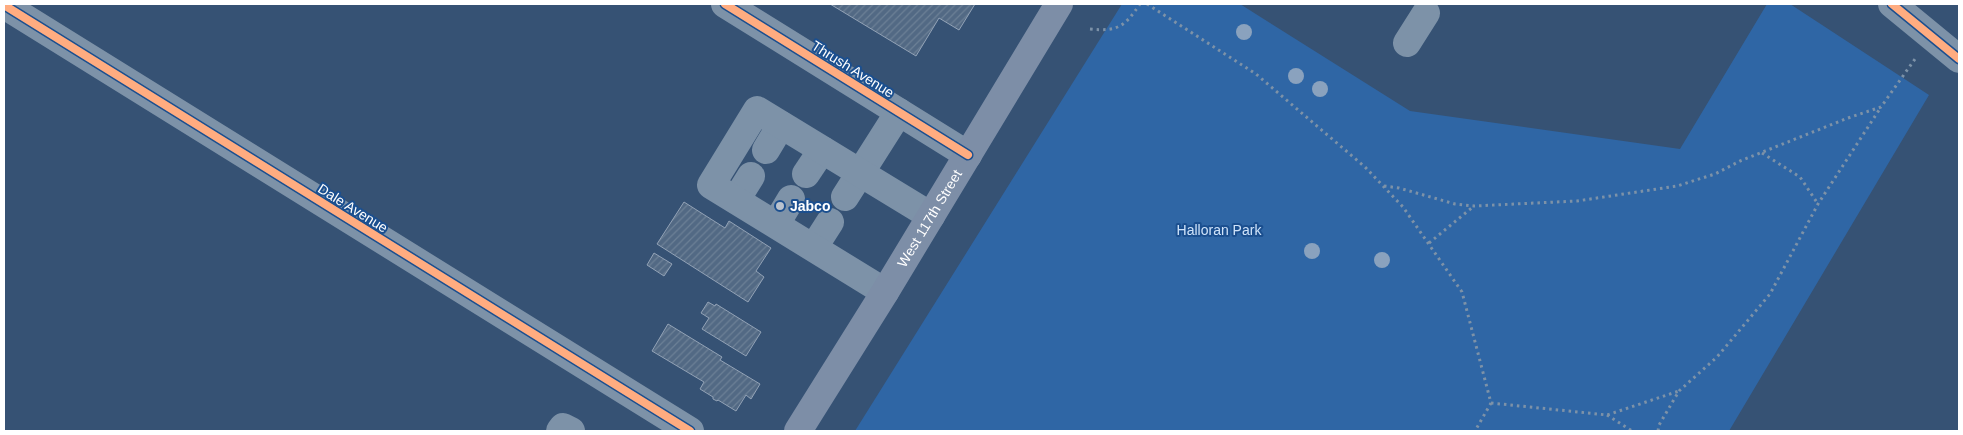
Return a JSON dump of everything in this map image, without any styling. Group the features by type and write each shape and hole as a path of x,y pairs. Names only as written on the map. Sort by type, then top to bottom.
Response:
{"main road":[{"name":"West 117th Street","path":"798,431 885,292 1059,4"}],"street":[{"name":"Thrush Avenue","path":"725,4 968,155"},
{"path":"1892,4 1959,59"},
{"name":"Dale Avenue","path":"4,5 690,431"},
{"path":"1407,43 1422,7"},
{"path":"885,292 712,185 716,177 757,110 931,216"},
{"path":"845,197 899,112"},
{"path":"766,150 781,125"},
{"path":"806,174 822,150"},
{"path":"736,200 751,176"},
{"path":"776,224 791,199"},
{"path":"814,247 830,222"},
{"path":"560,431 563,426 571,431"}],"path":[{"path":"1090,29 1105,30 1127,23 1140,4"},
{"path":"1147,4 1256,74 1365,167 1403,207 1462,292 1491,403 1475,431"},
{"path":"1658,431 1659,424 1679,390 1718,357 1770,294 1818,204 1881,107 1915,59"},
{"path":"1383,186 1399,188 1455,204 1474,206 1577,201 1677,186 1715,174 1762,152 1881,107"},
{"path":"1762,152 1800,177 1818,204"},
{"path":"1429,243 1474,206"},
{"path":"1491,403 1607,414 1679,390"},
{"path":"1607,414 1632,431"}],"green space":[{"name":"Halloran Park","path":"1122,4 1240,4 1410,111 1680,149 1767,4 1790,4 1929,95 1729,431 855,431"}],"building":[{"path":"830,4 975,4 959,30 939,18 916,56"},
{"path":"684,202 725,228 729,221 771,248 756,271 764,277 748,302 657,244"},
{"path":"654,253 672,264 664,276 647,265"},
{"path":"708,302 715,306 716,304 761,332 746,356 702,329 709,318 701,313"},
{"path":"668,324 722,357 720,360 760,384 751,399 746,395 736,411 713,399 713,397 700,389 704,382 652,351"}],"cycle path":[{"path":"725,4 968,155"},
{"path":"1892,4 1959,59"},
{"path":"4,5 690,431"}],"place":[{"name":"Jabco","path":"780,206"}]}
